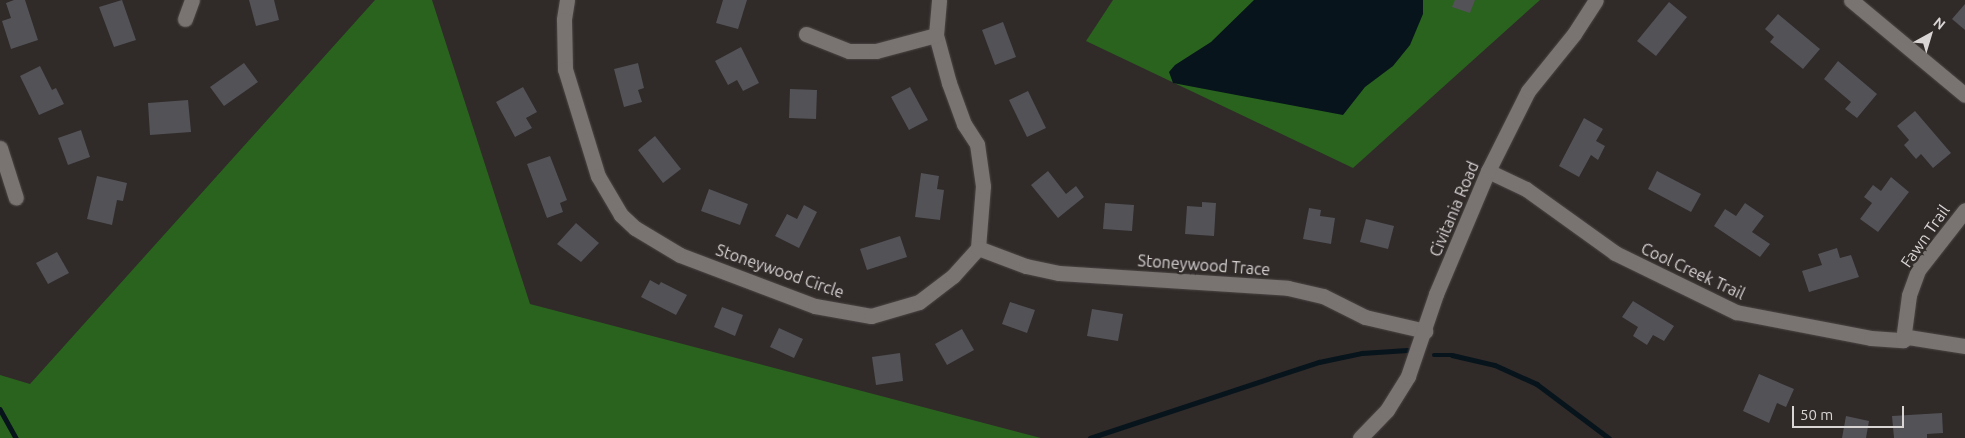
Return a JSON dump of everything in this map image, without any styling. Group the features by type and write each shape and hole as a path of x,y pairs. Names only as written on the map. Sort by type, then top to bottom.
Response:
{"street":[{"path":"185,19 192,0"},
{"name":"Stoneywood Circle","path":"567,0 564,20 565,69 590,154 610,200 634,228 654,242 680,254 815,306 871,316 919,302 953,276 978,248"},
{"path":"939,0 936,35 948,83 964,124 977,144 983,186 978,248"},
{"name":"Civitania Road","path":"1360,438 1399,394 1425,331 1436,294 1488,171 1528,91 1574,34 1596,0"},
{"path":"1851,0 1965,95"},
{"path":"806,34 849,51 867,51 909,45 936,35"},
{"path":"0,148 16,198"},
{"name":"Cool Creek Trail","path":"1488,171 1526,189 1614,253 1736,312 1802,326 1903,340 1908,337 1965,346"},
{"name":"Fawn Trail","path":"1903,340 1909,295 1918,270 1965,210"},
{"name":"Stoneywood Trace","path":"978,248 1026,266 1058,273 1288,288 1323,296 1365,317 1425,331"}],"green space":[{"path":"375,0 432,0 530,304 1041,438 0,438 0,375 30,384"},
{"path":"1113,0 1540,0 1353,168 1086,41"}],"shaded area":[{"path":"1254,0 1423,0 1423,14 1410,45 1393,66 1365,87 1343,115 1173,83 1169,72 1175,65 1211,42"}],"building":[{"path":"14,0 25,0 38,40 11,49 2,21 11,18 6,3"},
{"path":"122,0 136,40 114,47 99,7"},
{"path":"249,0 274,0 279,20 256,26"},
{"path":"723,0 747,0 738,29 716,23"},
{"path":"1455,0 1475,0 1470,13 1452,7"},
{"path":"1669,2 1687,17 1656,56 1637,41"},
{"path":"1965,4 1965,30 1952,19"},
{"path":"1778,14 1820,49 1803,69 1770,42 1774,37 1765,29"},
{"path":"1003,22 1016,57 995,65 982,30"},
{"path":"741,47 759,83 743,91 737,80 728,85 715,61"},
{"path":"1838,61 1877,94 1857,118 1845,109 1851,102 1824,79"},
{"path":"244,63 258,82 224,106 210,87"},
{"path":"638,63 644,88 638,90 642,102 624,107 614,69"},
{"path":"40,66 52,90 56,88 64,104 39,115 20,76"},
{"path":"523,87 537,112 526,118 532,128 515,137 496,102"},
{"path":"910,87 928,120 909,130 891,97"},
{"path":"790,89 817,90 816,119 789,118"},
{"path":"1028,91 1046,128 1027,137 1009,100"},
{"path":"188,100 191,132 150,135 148,103"},
{"path":"1915,111 1951,153 1933,168 1921,154 1916,159 1904,145 1909,140 1897,126"},
{"path":"1584,118 1603,129 1596,141 1605,146 1598,160 1591,155 1579,177 1559,166"},
{"path":"81,130 90,157 68,165 58,138"},
{"path":"655,136 681,169 663,183 638,150"},
{"path":"550,156 567,200 560,203 563,212 547,218 527,164"},
{"path":"1048,171 1066,194 1076,186 1084,197 1058,218 1031,185"},
{"path":"1657,171 1701,194 1691,212 1648,189"},
{"path":"921,173 939,176 937,189 944,190 940,220 915,217"},
{"path":"97,176 127,183 123,201 117,200 112,225 87,219"},
{"path":"1891,177 1909,192 1878,232 1860,219 1872,203 1864,197 1873,185 1881,191"},
{"path":"709,189 748,204 740,225 701,211"},
{"path":"1202,202 1216,203 1214,236 1185,234 1187,206 1202,207"},
{"path":"1105,203 1134,205 1132,231 1103,229"},
{"path":"1745,203 1764,216 1752,232 1770,244 1760,257 1714,226 1725,209 1736,216"},
{"path":"804,205 817,212 799,248 775,236 787,214 797,219"},
{"path":"1309,208 1321,210 1320,216 1335,218 1331,244 1303,239"},
{"path":"1366,219 1394,226 1388,249 1360,242"},
{"path":"576,223 599,243 581,262 557,244"},
{"path":"900,236 907,257 867,270 860,249"},
{"path":"1837,248 1840,258 1851,255 1859,277 1809,292 1802,271 1822,265 1818,254"},
{"path":"57,252 69,273 48,284 36,263"},
{"path":"650,280 659,285 661,282 687,295 676,315 641,297"},
{"path":"1633,301 1674,326 1664,341 1653,335 1647,345 1633,336 1638,327 1622,317"},
{"path":"1010,302 1035,310 1027,333 1002,324"},
{"path":"722,307 743,315 735,336 714,327"},
{"path":"1092,309 1123,314 1118,341 1087,336"},
{"path":"779,328 803,339 794,358 770,347"},
{"path":"962,329 974,350 947,365 935,344"},
{"path":"900,353 903,381 876,385 872,357"},
{"path":"1759,374 1794,389 1786,407 1777,403 1769,423 1743,411"},
{"path":"1942,413 1943,433 1927,434 1927,438 1894,438 1892,416"},
{"path":"1846,416 1869,421 1866,438 1842,438"}],"waterway":[{"path":"1090,438 1319,362 1362,353 1407,350"},
{"path":"1434,355 1452,355 1495,365 1537,384 1609,438"},
{"path":"0,409 16,438"}]}
